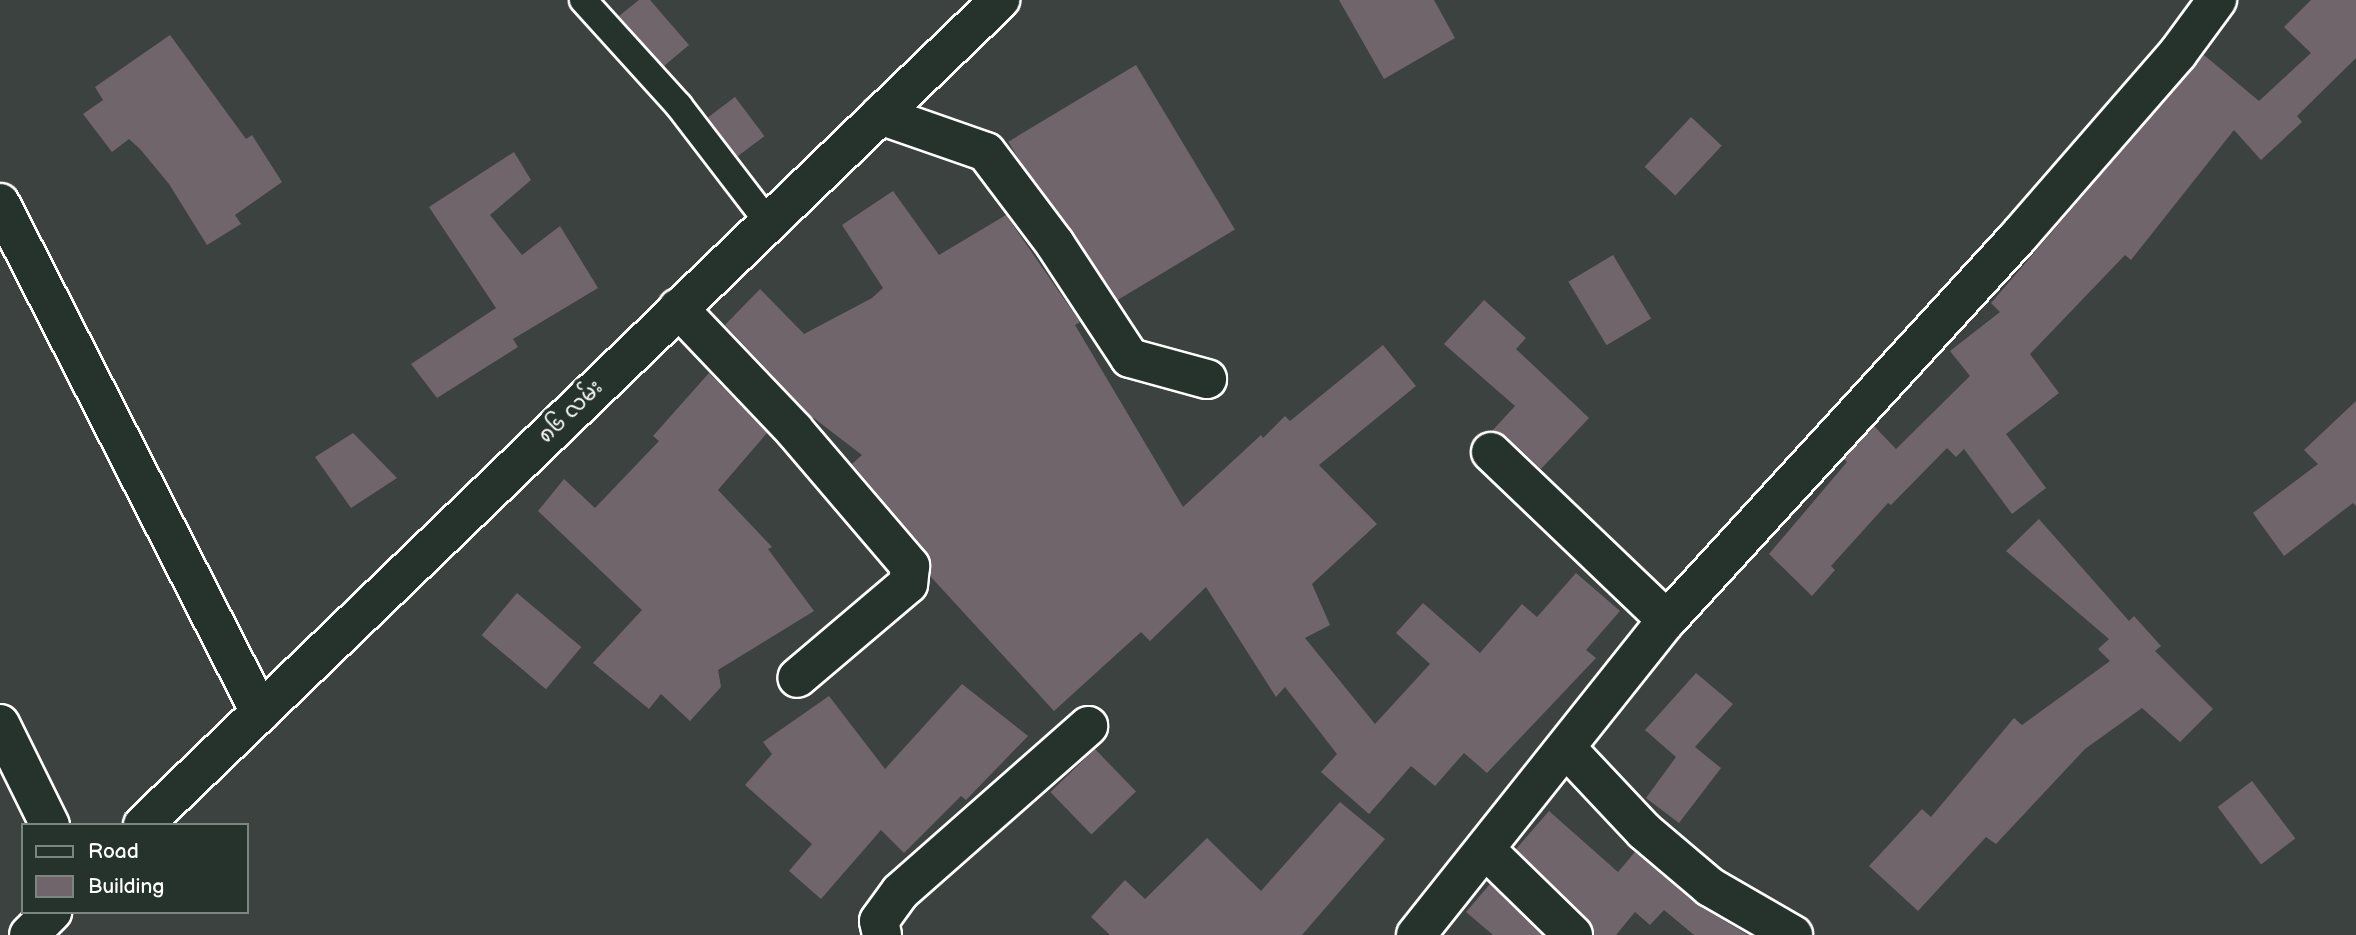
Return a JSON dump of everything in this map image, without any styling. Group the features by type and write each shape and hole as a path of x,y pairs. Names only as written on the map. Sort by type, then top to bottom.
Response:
{"street":[{"name":"၈၆ လမ်း","path":"145,823 1000,0"},
{"path":"1416,935 1667,620 2019,236 2178,53 2217,0"},
{"path":"880,115 986,152 1055,244 1130,358 1207,379"},
{"path":"0,203 260,712"},
{"path":"678,309 794,430 910,566 908,584 797,678"},
{"path":"1491,452 1667,620"},
{"path":"0,724 49,823"},
{"path":"882,935 879,921 900,892 1088,726"},
{"path":"1566,748 1644,831 1710,887 1793,935"},
{"path":"1485,849 1573,935"},
{"path":"29,935 50,914"}],"lane":[{"path":"583,0 679,106 768,222"}],"building":[{"path":"639,0 650,0 689,45 664,66 619,16"},
{"path":"1339,0 1434,0 1455,38 1384,79"},
{"path":"2311,0 2356,0 2356,58 2297,116 2302,122 2261,160 2234,130 2131,260 2125,255 2030,354 2059,393 2006,434 2046,488 2012,514 1964,449 1956,457 1947,448 1891,505 1888,503 1831,566 1835,570 1812,596 1769,554 1847,462 1844,459 1874,426 1896,449 1970,376 1950,351 2000,312 1991,303 2204,55 2259,101 2311,53 2284,27"},
{"path":"170,35 246,139 252,135 282,182 235,215 241,224 207,245 169,184 140,149 129,139 112,152 83,114 103,100 95,87"},
{"path":"1136,65 1235,230 1107,306 1008,142"},
{"path":"735,97 764,136 737,157 708,117"},
{"path":"1691,117 1722,146 1675,195 1645,167"},
{"path":"514,152 531,180 490,215 522,255 560,226 598,288 513,339 518,347 437,398 411,364 496,308 429,207"},
{"path":"893,191 939,255 1006,215 1080,322 1075,325 1183,507 1261,435 1263,438 1285,416 1290,421 1383,345 1416,386 1319,465 1377,524 1312,584 1330,625 1305,638 1375,724 1430,664 1396,633 1423,603 1480,653 1522,604 1537,617 1576,573 1620,611 1586,650 1596,658 1487,773 1464,753 1435,786 1411,766 1369,814 1321,772 1337,754 1285,687 1276,697 1206,587 1150,641 1141,632 1054,711 931,577 927,552 852,464 862,455 811,416 725,325 760,289 804,334 872,298 883,288 842,225"},
{"path":"1613,255 1651,318 1607,345 1568,282"},
{"path":"1484,300 1526,338 1516,349 1589,418 1541,469 1506,436 1492,431 1515,406 1444,344"},
{"path":"709,373 767,433 718,490 772,547 768,549 814,611 718,670 721,687 690,721 661,694 649,709 593,663 642,610 538,511 564,479 595,508 659,441 653,436"},
{"path":"2356,401 2356,506 2353,503 2284,556 2253,513 2318,464 2304,450"},
{"path":"353,433 397,478 351,508 315,457"},
{"path":"2039,519 2129,621 2134,616 2161,646 2155,651 2213,709 2180,742 2142,708 2085,749 1996,844 1986,837 1918,911 1869,866 1922,809 1931,817 2014,718 2022,725 2110,661 2098,649 2109,639 2006,551"},
{"path":"517,593 581,647 546,689 482,635"},
{"path":"1696,673 1733,704 1695,747 1721,768 1679,823 1646,798 1676,757 1645,730"},
{"path":"962,684 1028,736 966,800 961,796 904,853 881,830 821,899 789,871 812,844 745,785 772,754 763,742 829,696 885,769"},
{"path":"1095,749 1136,791 1091,835 1050,792"},
{"path":"2252,781 2295,839 2261,864 2218,807"},
{"path":"1340,802 1385,839 1302,935 1110,935 1091,917 1125,880 1145,899 1207,838 1261,891"},
{"path":"1549,811 1618,872 1635,852 1696,904 1748,935 1694,935 1664,910 1650,925 1635,912 1616,935 1594,935 1588,919 1516,849"},
{"path":"1490,884 1542,935 1493,935 1466,912"}]}
